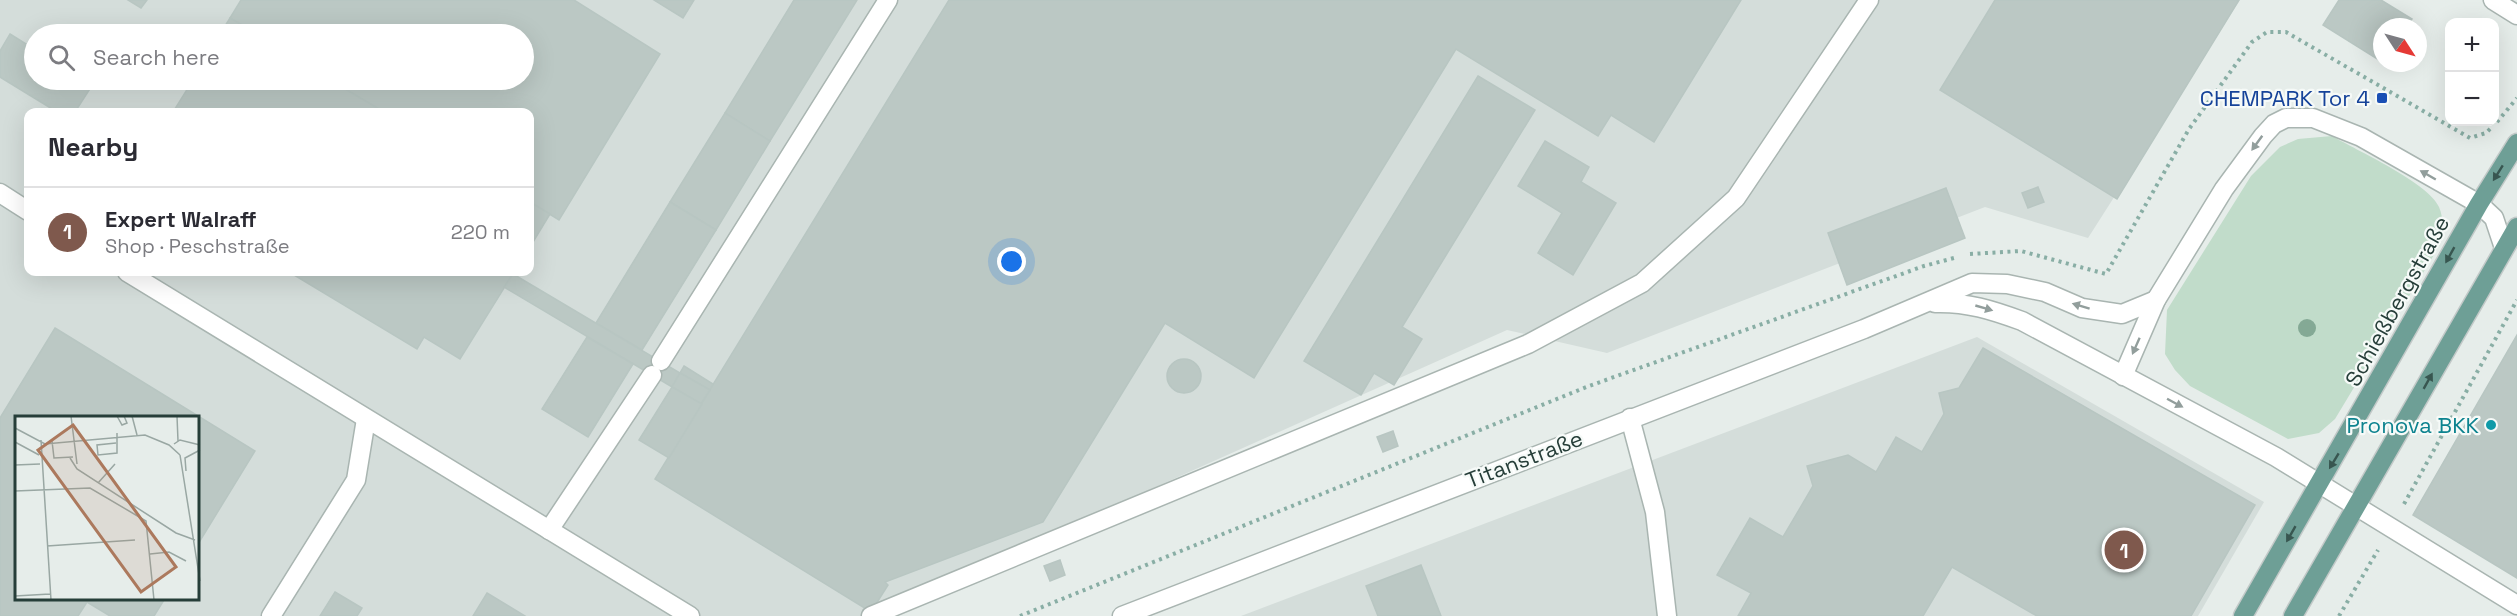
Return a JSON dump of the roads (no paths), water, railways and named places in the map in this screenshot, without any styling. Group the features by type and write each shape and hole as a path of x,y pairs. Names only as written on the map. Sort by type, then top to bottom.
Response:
{"main road":[{"name":"Schießbergstraße","path":"2243,616 2479,204 2517,143"},
{"path":"2294,616 2517,227"}],"street":[{"path":"549,530 657,368 888,0"},
{"path":"872,616 1528,344 1642,283 1736,198 1869,0"},
{"path":"2493,0 2517,15"},
{"path":"2123,376 2156,300 2224,189 2263,136 2274,124 2286,118 2313,118 2361,137 2479,204 2494,218 2504,248"},
{"path":"0,193 24,208"},
{"path":"134,276 690,616"},
{"name":"Titanstraße","path":"1122,616 1926,303 1972,283 2007,284 2045,292 2082,308 2122,314 2156,300"},
{"name":"Titanstraße","path":"1926,303 1960,302 1984,307 2022,321 2276,457 2358,505 2517,605"},
{"path":"1630,418 1655,512 1667,616"},
{"path":"271,616 356,480 366,419"}],"place":[{"name":"CHEMPARK Tor 4","path":"2382,98"},
{"name":"Pronova BKK","path":"2491,425"},
{"name":"Expert Walraff","path":"2124,550"}]}
